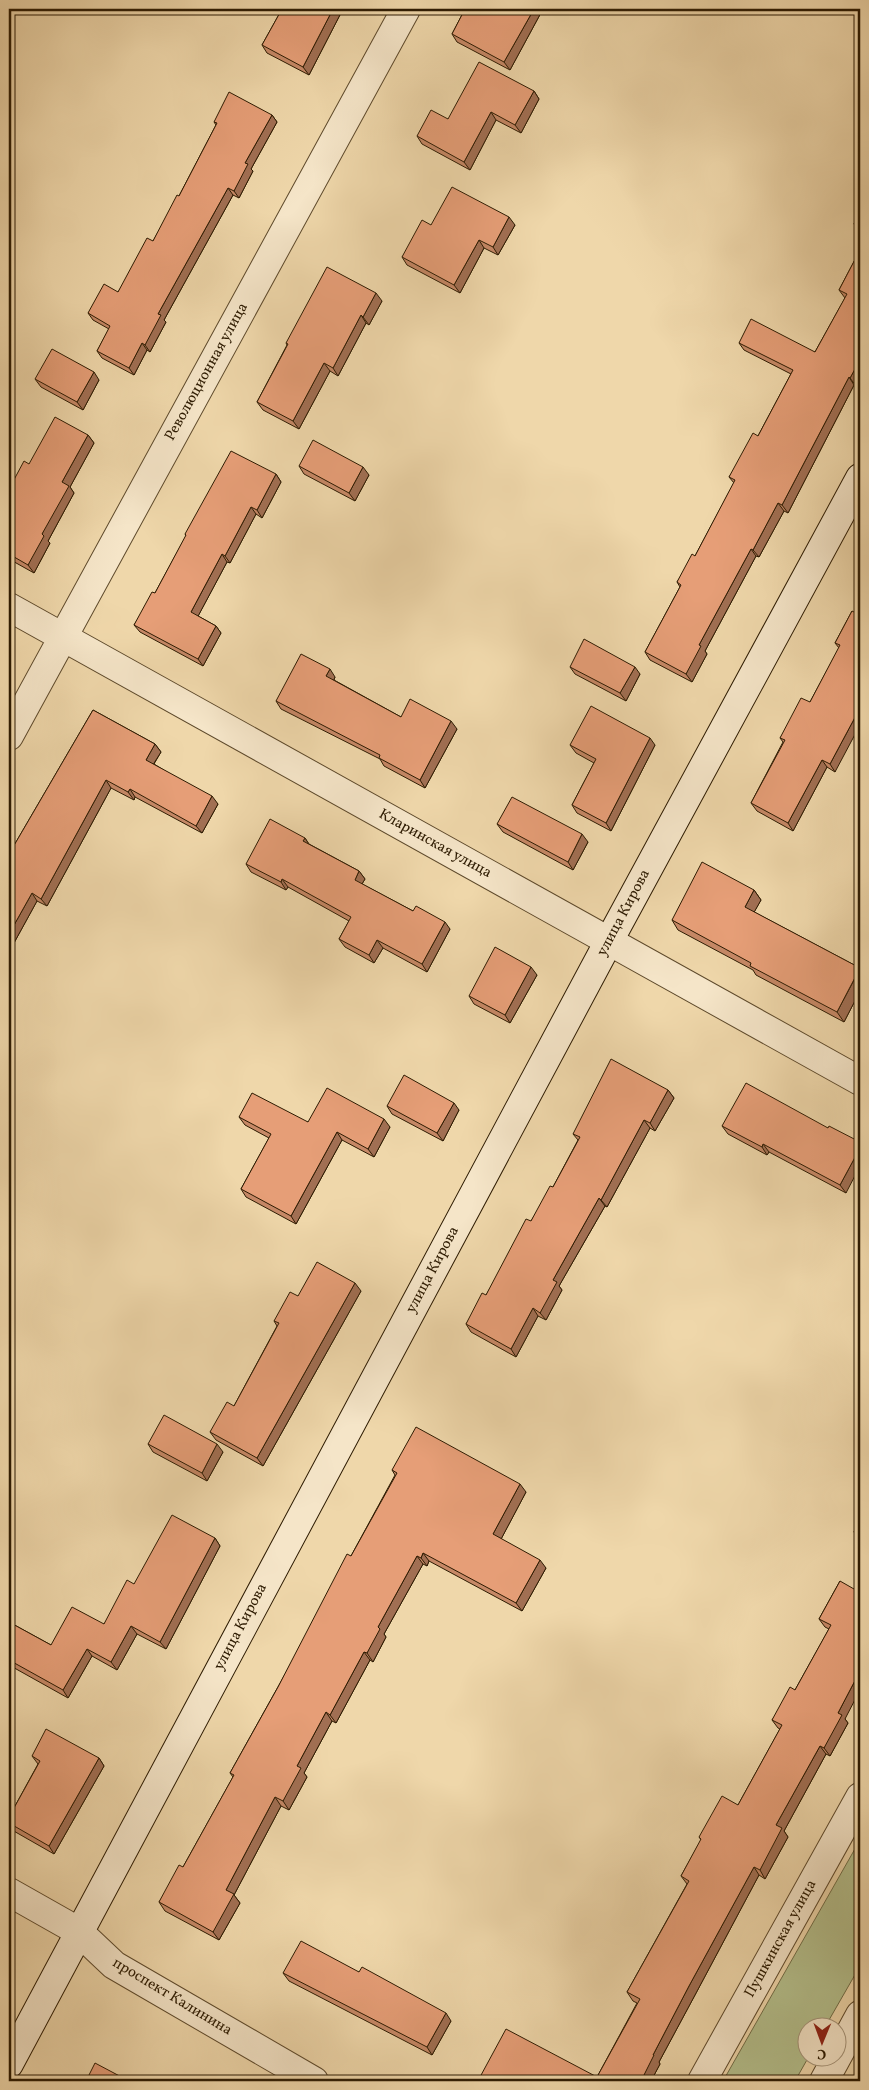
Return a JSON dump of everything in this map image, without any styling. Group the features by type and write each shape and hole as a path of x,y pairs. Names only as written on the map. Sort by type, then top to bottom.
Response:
{"street":[{"name":"Революционная улица","path":"9,736 406,9"},
{"name":"улица Кирова","path":"9,2064 78,1931 609,941 860,478"},
{"name":"Кларинская улица","path":"9,606 860,1081"},
{"name":"Пушкинская улица","path":"702,2081 860,1796"},
{"name":"проспект Калинина","path":"9,1892 78,1931 114,1966 314,2081"},
{"path":"824,2081 860,2015"}],"green space":[{"path":"860,1840 860,1966 830,2018 796,2018 796,2068 802,2068 795,2081 723,2081"}],"building":[{"path":"282,9 333,9 303,67 262,45"},
{"path":"465,9 534,9 504,62 452,34"},
{"path":"479,62 534,91 515,125 491,112 464,162 417,136 431,110 448,119"},
{"path":"229,92 272,115 245,163 248,164 234,191 228,188 158,314 161,315 145,345 142,343 129,368 97,351 110,326 88,313 104,284 118,292 147,238 153,241 217,123 214,122"},
{"path":"452,187 509,217 493,247 479,240 454,285 402,257 422,220 431,225"},
{"path":"860,212 860,228 854,224"},
{"path":"860,250 860,360 849,377 782,505 778,503 753,550 751,549 699,645 701,646 686,674 645,652 681,585 677,582 692,554 695,556 735,480 729,477 753,433 758,436 793,370 739,343 751,319 815,352 847,294 839,290"},
{"path":"327,267 376,293 363,317 361,315 333,368 324,363 293,421 257,402"},
{"path":"52,349 94,372 77,402 35,379"},
{"path":"55,417 88,435 62,482 69,486 42,534 44,536 28,565 9,554 9,489 24,461 29,464"},
{"path":"313,440 363,467 349,493 299,466"},
{"path":"231,451 276,474 257,510 251,507 225,556 222,554 191,612 216,626 198,659 134,625 152,592 155,593"},
{"path":"852,611 860,615 860,708 830,764 822,760 788,823 751,803 785,740 780,738 801,698 810,702 840,645 835,643"},
{"path":"584,639 635,667 620,693 570,667"},
{"path":"301,654 330,669 326,676 401,717 410,699 451,721 420,780 379,758 380,755 276,701"},
{"path":"591,706 650,738 606,823 572,805 596,759 570,745"},
{"path":"93,710 155,744 146,760 212,796 196,826 130,789 128,792 106,780 41,899 32,893 9,934 9,854"},
{"path":"512,797 582,834 568,862 497,824"},
{"path":"270,819 305,838 303,841 359,871 355,880 413,911 416,906 445,922 422,964 377,940 369,955 339,939 351,917 282,879 281,882 246,864"},
{"path":"702,862 754,890 745,907 860,968 837,1012 750,966 751,963 672,920"},
{"path":"495,947 531,967 505,1015 469,996"},
{"path":"611,1059 668,1090 650,1123 644,1120 601,1200 599,1198 553,1280 557,1282 540,1313 533,1308 511,1349 466,1324 482,1293 486,1295 526,1219 531,1221 550,1186 553,1187 580,1137 573,1134"},
{"path":"404,1075 454,1103 437,1133 387,1106"},
{"path":"746,1083 828,1128 829,1126 860,1142 860,1148 840,1185 763,1144 762,1147 722,1126"},
{"path":"327,1088 384,1119 368,1149 337,1132 291,1216 241,1189 271,1134 239,1117 252,1093 308,1122"},
{"path":"317,1262 355,1283 257,1458 210,1432 227,1402 234,1406 279,1323 274,1321 290,1292 298,1296"},
{"path":"164,1415 217,1444 202,1473 148,1444"},
{"path":"416,1427 520,1484 493,1534 540,1560 516,1603 423,1553 421,1558 417,1556 378,1627 380,1629 367,1653 364,1652 330,1715 326,1712 297,1766 301,1768 283,1801 275,1797 226,1890 234,1894 213,1932 159,1902 179,1865 183,1867 234,1775 230,1773 278,1687 347,1554 351,1556 397,1473 392,1470"},
{"path":"172,1515 215,1538 160,1642 131,1626 111,1662 87,1649 63,1690 9,1660 9,1622 51,1645 72,1607 104,1624 127,1580 134,1584"},
{"path":"860,1521 860,1535 854,1532"},
{"path":"860,1577 860,1671 838,1713 842,1715 824,1748 820,1746 776,1825 782,1828 760,1870 754,1867 689,1986 641,2081 488,2081 480,2077 506,2029 597,2077 640,1999 627,1992 689,1881 681,1876 701,1839 699,1837 722,1796 738,1805 782,1725 772,1720 790,1687 795,1690 831,1625 819,1619 840,1581 854,1589"},
{"path":"46,1729 99,1758 49,1846 9,1823 9,1817 40,1761 32,1756"},
{"path":"301,1941 359,1972 362,1967 446,2013 427,2047 283,1973"},
{"path":"95,2063 129,2081 86,2081"}]}
